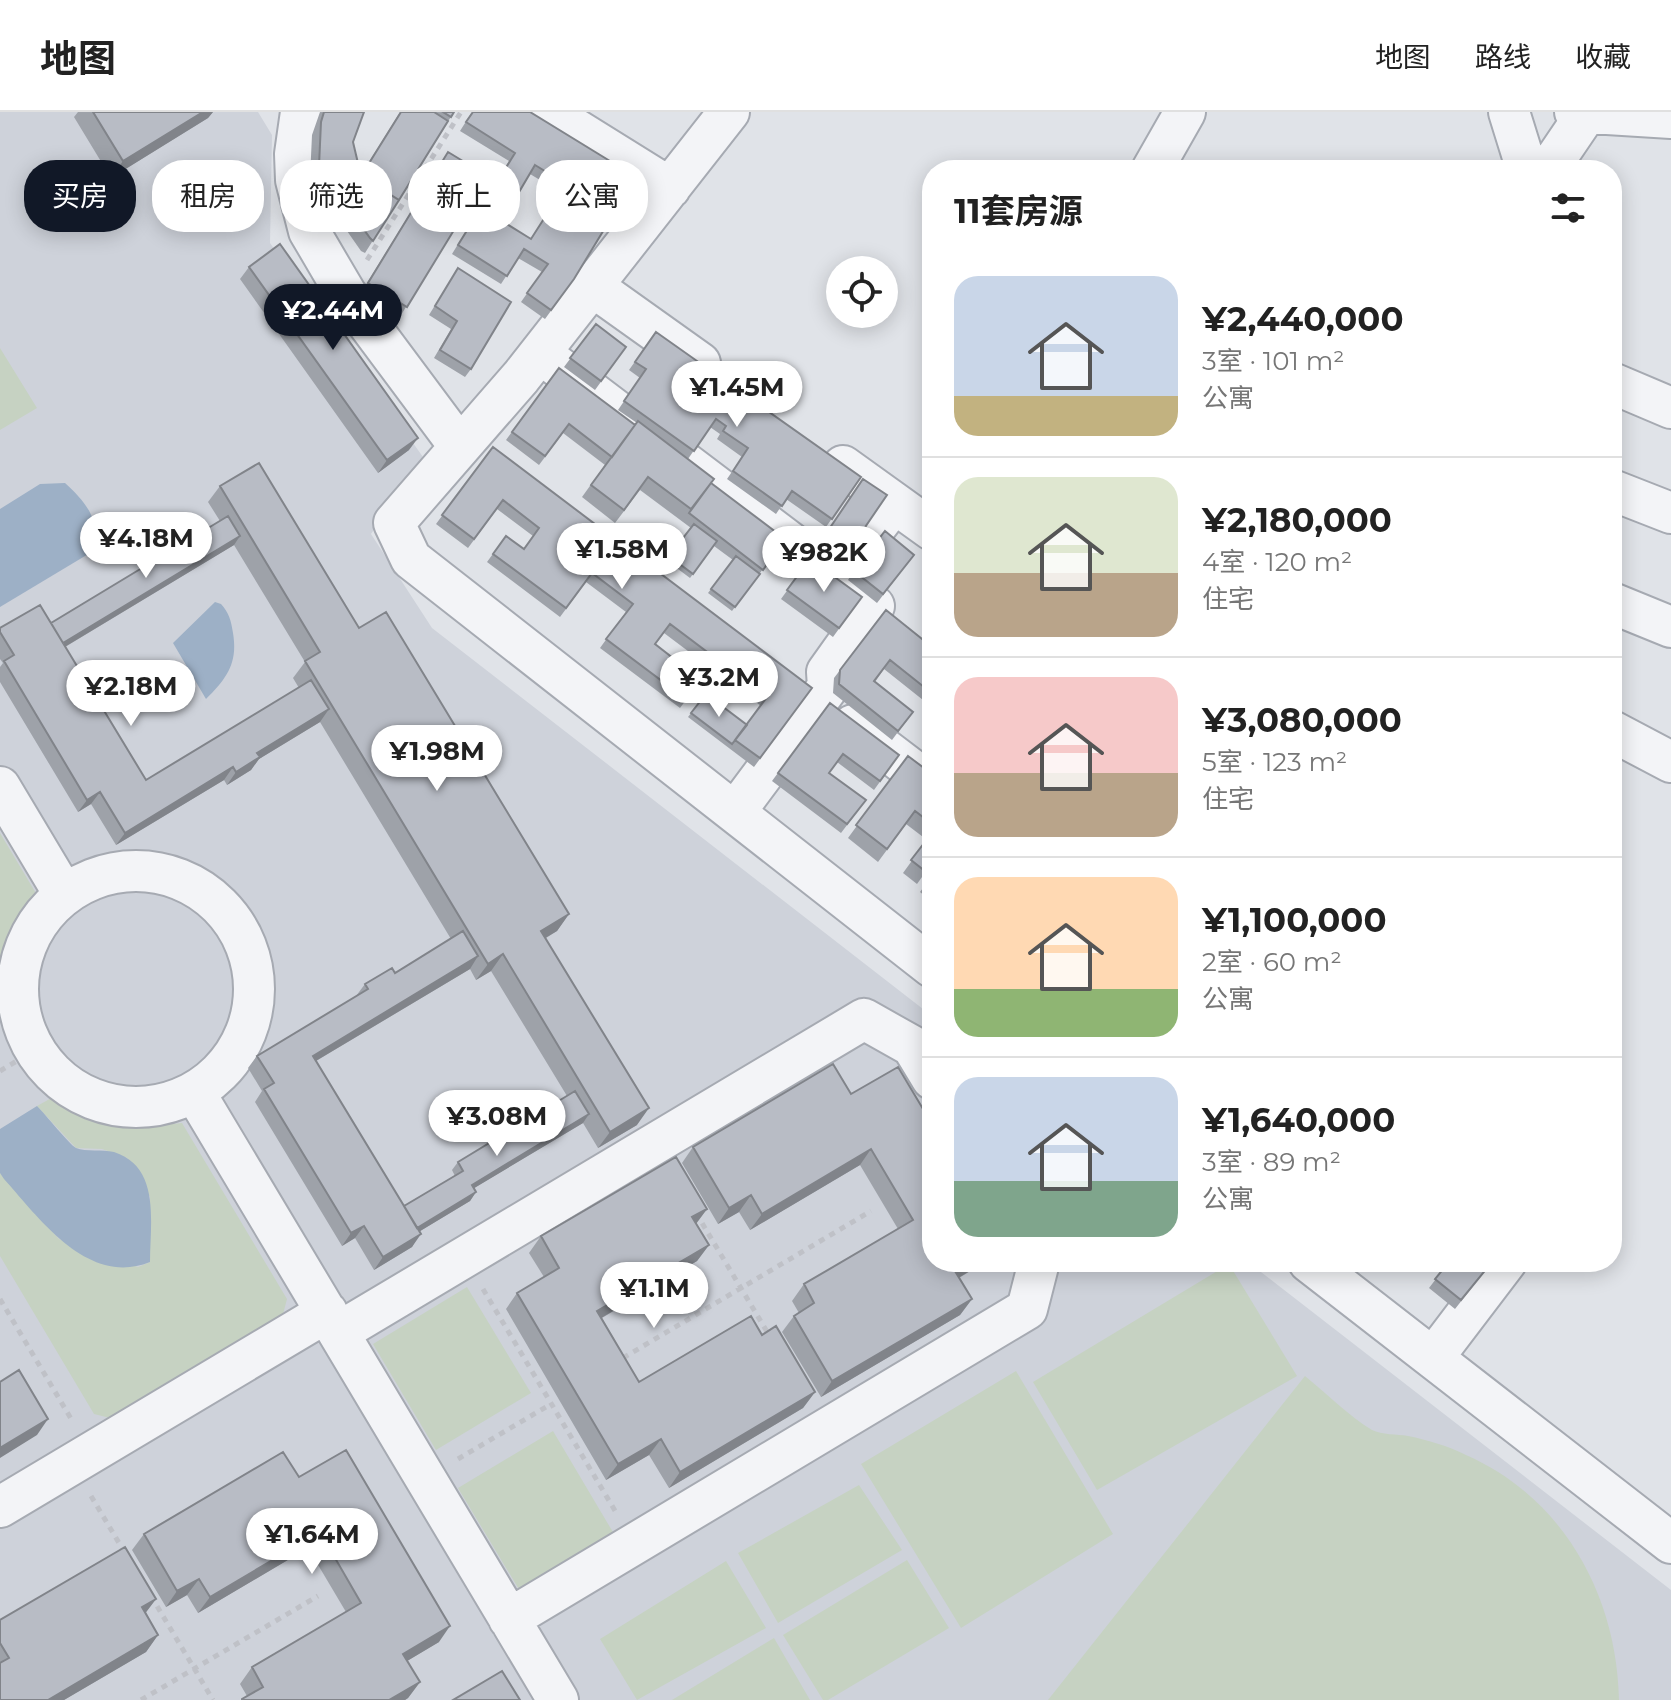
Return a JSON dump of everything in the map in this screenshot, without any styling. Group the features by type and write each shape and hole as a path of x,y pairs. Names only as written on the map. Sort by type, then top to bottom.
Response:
{"street":[{"path":"301,112 295,154 301,206 309,231 346,294 476,445"},
{"path":"548,112 670,188"},
{"path":"729,112 540,353 476,445 394,523 411,559 922,959"},
{"path":"1158,160 1185,112"},
{"path":"1509,112 1524,160"},
{"path":"1554,160 1581,113 1671,114"},
{"path":"592,286 731,385"},
{"path":"540,353 874,606 827,672 828,687 806,690"},
{"path":"1622,387 1671,408"},
{"path":"819,449 922,523"},
{"path":"1622,494 1671,513"},
{"path":"837,578 894,503"},
{"path":"1622,607 1671,627"},
{"path":"735,812 806,690"},
{"path":"806,690 922,777"},
{"path":"1622,736 1669,760"},
{"path":"0,787 64,894"},
{"path":"113,873 159,873 202,890 234,923 252,963 254,1006 241,1046 229,1064 195,1093 162,1106 135,1108 109,1105 84,1096 61,1081 35,1050 20,1014 17,987 21,960 30,935 45,913 64,894 88,880 113,873"},
{"path":"0,1507 82,1458 333,1322 464,1257 864,1019 912,1046 922,1062"},
{"path":"195,1093 558,1700"},
{"path":"509,1619 1027,1309 1036,1272"},
{"path":"1322,1272 1433,1358 1666,1529"},
{"path":"1433,1358 1498,1272"}],"path":[{"path":"346,294 461,112"},
{"path":"0,1071 35,1050"},
{"path":"694,1209 772,1340"},
{"path":"623,1358 871,1211"},
{"path":"464,1257 635,1544"},
{"path":"0,1299 82,1458 129,1560"},
{"path":"426,1478 551,1404"},
{"path":"145,1587 213,1700"},
{"path":"141,1700 318,1596"}],"shaded area":[{"path":"0,112 258,112 272,135 270,243 423,457 371,534 432,628 922,1008 922,1272 1261,1272 1671,1590 1671,1700 0,1700"}],"green space":[{"path":"0,348 37,408 0,430"},
{"path":"0,833 40,900 21,924 8,951 4,971 4,1009 0,1019"},
{"path":"55,1096 85,1111 116,1121 148,1125 182,1123 287,1299 282,1318 114,1419 94,1414 0,1256 0,1173 59,1239 138,1267 150,1262 150,1197 127,1158 102,1149 76,1148 37,1106"},
{"path":"1216,1272 1234,1272 1297,1376 1097,1490 1033,1382"},
{"path":"467,1287 531,1393 436,1450 373,1344"},
{"path":"1016,1371 1113,1534 961,1628 861,1464"},
{"path":"1305,1376 1372,1430 1404,1435 1452,1449 1501,1474 1531,1497 1557,1524 1596,1588 1616,1661 1619,1700 1048,1700"},
{"path":"553,1431 617,1539 523,1596 458,1488"},
{"path":"859,1485 902,1550 778,1623 738,1553"},
{"path":"907,1560 949,1628 828,1700 823,1700 783,1635"},
{"path":"726,1561 766,1628 637,1700 600,1639"},
{"path":"774,1638 810,1700 672,1700"}],"water":[{"path":"65,483 86,506 94,523 94,542 90,553 0,607 0,509 40,484"},
{"path":"215,602 221,604 229,617 234,653 225,677 206,699 173,643"},
{"path":"37,1106 76,1148 114,1152 129,1159 139,1170 150,1198 150,1262 127,1267 106,1265 86,1257 50,1229 4,1179 0,1173 0,1129"}],"building":[{"path":"93,112 203,112 125,160"},
{"path":"324,112 364,112 353,142 357,160 319,160"},
{"path":"401,112 434,112 448,121 424,160 408,160 408,185 399,200 392,196 392,160 371,160"},
{"path":"473,112 530,112 608,160 536,160 536,166 520,190 520,160 511,160 515,153 466,122"},
{"path":"448,152 461,160 443,160"},
{"path":"392,196 399,200 392,211"},
{"path":"408,218 408,232 453,232 407,307 368,283"},
{"path":"536,231 603,232 551,310 527,293 548,264 524,249 507,276 458,245 466,232 520,232 531,239"},
{"path":"366,232 379,232 373,241"},
{"path":"280,244 418,438 387,460 249,267"},
{"path":"458,268 511,302 471,369 440,350 457,321 435,306"},
{"path":"596,324 626,347 601,381 570,358"},
{"path":"656,332 861,477 832,519 792,491 782,506 733,471 748,448 723,431 726,426 716,419 694,451 624,401 646,369 635,362"},
{"path":"559,368 635,425 612,457 569,424 545,456 512,432"},
{"path":"638,421 714,479 691,509 648,477 624,510 591,485"},
{"path":"493,447 812,688 760,758 735,740 767,697 670,624 655,644 701,680 686,699 606,639 633,604 592,573 566,608 493,554 506,536 524,549 539,528 503,500 474,539 442,515"},
{"path":"259,463 359,628 386,612 569,914 541,931 649,1108 610,1132 503,954 488,964 305,661 320,652 220,486"},
{"path":"863,479 887,495 844,558 821,541"},
{"path":"711,483 785,539 763,570 689,513"},
{"path":"228,516 240,536 63,643 51,623"},
{"path":"694,524 717,541 693,574 669,556"},
{"path":"885,531 914,555 883,594 854,571"},
{"path":"736,556 760,574 735,607 711,589"},
{"path":"810,559 862,597 839,628 787,590"},
{"path":"40,605 146,780 311,680 329,709 257,753 260,757 236,772 233,767 125,833 100,792 87,800 4,661 14,655 0,628"},
{"path":"886,610 922,639 922,685 890,660 874,681 913,712 898,731 839,684 840,670"},
{"path":"706,694 747,725 732,744 691,713"},
{"path":"830,703 899,755 880,781 843,754 829,773 866,800 847,824 778,773"},
{"path":"908,756 922,766 922,816 915,811 887,849 856,825"},
{"path":"922,846 922,869 911,860"},
{"path":"463,931 478,956 313,1056 421,1234 383,1257 364,1226 351,1233 264,1089 274,1083 257,1056 368,989 365,984 392,968 395,973"},
{"path":"833,1064 851,1094 898,1067 922,1107 922,1272 956,1272 972,1299 832,1381 794,1316 814,1303 804,1284 913,1220 871,1149 762,1214 751,1195 729,1208 693,1147"},
{"path":"575,1091 589,1114 472,1185 476,1192 417,1228 404,1206 463,1171 458,1162"},
{"path":"676,1157 707,1209 692,1217 709,1245 597,1311 639,1382 751,1316 762,1335 776,1326 815,1392 680,1472 661,1439 618,1464 517,1293 559,1268 541,1236"},
{"path":"1441,1272 1484,1272 1461,1300 1435,1279"},
{"path":"19,1370 48,1419 0,1448 0,1382"},
{"path":"346,1450 450,1626 403,1654 420,1682 389,1700 242,1700 263,1687 252,1667 361,1603 320,1532 210,1597 199,1579 177,1591 144,1534 283,1452 299,1477"},
{"path":"125,1547 156,1599 142,1607 158,1635 48,1700 0,1700 0,1663 9,1658 0,1643 0,1620"},
{"path":"502,1671 520,1700 453,1700"}]}
